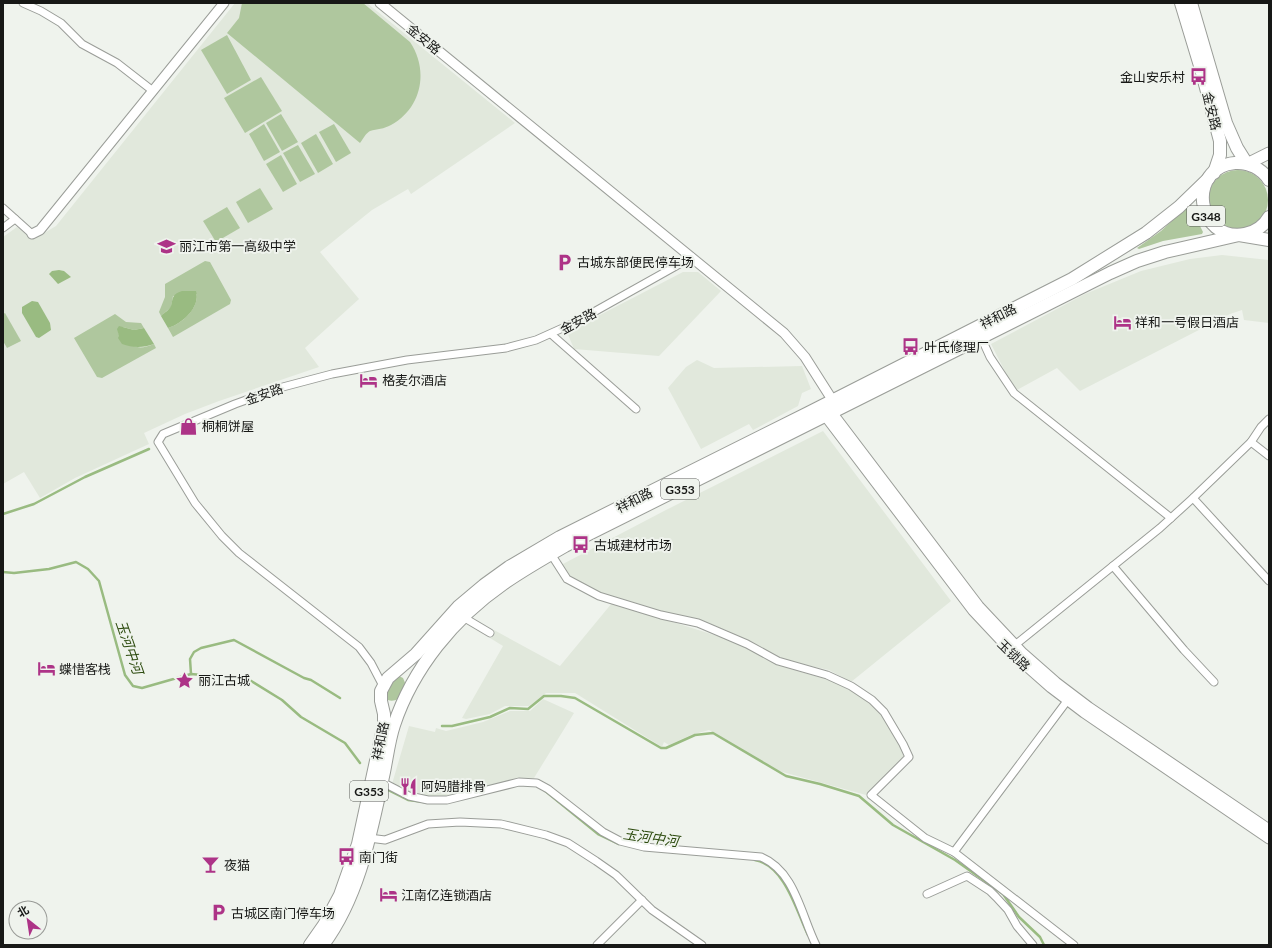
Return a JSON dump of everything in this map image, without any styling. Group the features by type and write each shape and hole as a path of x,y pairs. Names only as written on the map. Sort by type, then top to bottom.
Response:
{"highway":[{"name":"金安路","path":"1181,3 1201,69 1220,141 1220,155 1211,175"},
{"name":"金安路","path":"1191,3 1226,123 1237,148 1248,164"},
{"path":"1211,175 1219,169 1231,164 1248,164 1263,172 1269,180"},
{"name":"G348","path":"1211,175 1202,196 1202,203 1206,216 1215,226 1226,233 1269,240"},
{"name":"祥和路","path":"323,945 350,899 369,838 394,726 401,708 414,681 436,648 463,617 478,603 502,584 551,554 1098,264 1163,220 1194,193 1211,175"},
{"name":"G348","path":"1239,235 1258,229 1269,217"},
{"name":"祥和路","path":"310,945 324,925 340,895 358,844 384,724 383,706 381,701 381,691 383,686 388,678 416,654 459,606 484,585 509,567 560,537 827,408 981,337 1063,295 1137,261 1179,248 1239,235"},
{"path":"397,670 406,673 414,681"},
{"path":"383,706 391,710 401,708"}],"main road":[{"path":"1248,164 1269,153"}],"street":[{"path":"23,3 41,11 61,23 82,44 117,63 153,91"},
{"path":"3,208 32,234 40,230 224,3"},
{"name":"金安路","path":"380,3 788,337 805,357 827,408"},
{"path":"3,228 15,219"},
{"name":"金安路","path":"383,686 371,663 358,647 239,552 214,527 195,503 158,442 163,434 235,404 301,382 332,374 385,363 506,348 551,334 576,322 692,257"},
{"path":"551,334 636,409"},
{"path":"981,337 990,357 1014,393 1171,518"},
{"name":"玉锁路","path":"827,408 979,606 1015,645 1039,668 1089,706 1269,829"},
{"name":"玉锁路","path":"827,408 973,611 1018,659 1067,701 1269,839"},
{"path":"1015,645 1171,518 1251,442 1261,427 1269,419"},
{"path":"1251,442 1269,456"},
{"path":"1193,498 1269,581"},
{"path":"551,554 567,578 599,596 661,615 698,623 747,644 778,661 840,680 867,696 884,712 909,757 870,796 925,838 954,852 1074,945"},
{"path":"1113,566 1184,650 1214,682"},
{"path":"463,617 490,633"},
{"path":"954,852 1067,701"},
{"path":"382,782 409,796 438,800 447,800 519,782 531,782 548,789 603,832 628,844 644,847 761,857 774,864 789,882 816,945"},
{"path":"369,838 385,840 428,824 474,822 516,827 546,835 568,843 616,875 652,910 702,945"},
{"path":"927,894 967,876 990,891 996,897 1008,910 1017,926 1033,945"},
{"path":"599,944 642,900"}],"shaded area":[{"name":"丽江市第一高级中学","path":"235,3 367,3 515,123 411,194 408,189 372,210 320,252 359,299 305,348 319,367 219,401 185,414 144,433 149,444 75,478 40,498 24,472 3,484 3,237 17,227 34,239 56,226"},
{"path":"242,3 363,3 410,42 416,53 421,76 416,99 410,109 401,118 391,125 370,131 360,143 227,33 239,18"},
{"path":"227,35 251,80 227,94 201,50"},
{"path":"261,77 282,111 245,133 224,98"},
{"path":"281,114 298,142 282,151 266,123"},
{"path":"264,124 280,152 264,161 249,134"},
{"path":"334,124 351,153 336,162 319,132"},
{"path":"316,134 333,164 318,173 301,143"},
{"path":"298,145 315,174 300,182 283,153"},
{"path":"281,155 297,184 283,192 266,164"},
{"path":"1238,170 1255,175 1263,183 1268,200 1263,217 1255,225 1238,230 1221,225 1213,217 1208,200 1213,183 1221,175"},
{"path":"260,188 273,209 248,223 236,202"},
{"path":"1188,206 1190,206 1203,232 1202,234 1163,241 1139,249 1137,248 1161,231"},
{"path":"227,207 240,228 216,242 203,221"},
{"name":"祥和一号假日酒店","path":"1222,255 1269,260 1269,323 1244,320 1242,310 1230,314 1080,391 1057,368 1015,391 991,344 1085,294 1141,271 1190,259"},
{"path":"205,261 210,262 231,300 230,304 173,337 168,328 179,323 188,315 195,305 197,294 173,296 171,307 161,316 159,312 165,297 165,284"},
{"path":"52,271 64,271 71,277 58,284 49,274"},
{"path":"683,272 698,272 721,291 659,356 574,349 567,332"},
{"path":"182,291 196,291 196,303 184,319 168,328 161,316 171,306 175,295"},
{"path":"32,301 38,302 50,323 51,330 39,338 36,337 22,313 22,307"},
{"path":"5,313 21,341 7,348 3,341 3,314"},
{"path":"115,314 126,322 141,323 144,328 134,330 123,327 118,331 123,339 136,347 146,347 154,344 156,348 102,378 97,377 74,338"},
{"path":"119,326 134,330 144,328 154,344 138,347 122,344 118,338 119,336 117,329"},
{"path":"697,360 714,368 802,366 811,389 802,393 798,406 753,430 749,424 701,449 668,388 686,367"},
{"path":"823,431 951,601 851,682 829,670 779,659 726,630 604,595 570,579 561,565 664,511"},
{"path":"612,603 743,644 788,668 832,681 861,696 881,714 896,737 904,756 866,795 779,771 709,730 691,735 669,745 664,742 662,747 575,693 546,693 529,706 505,706 490,714 466,719 462,718 503,646 490,638 494,630 560,666"},
{"path":"399,676 403,678 406,685 398,699 390,701 386,698 389,683"},
{"path":"543,699 574,713 534,778 483,789 451,798 432,798 412,795 392,784 409,726 435,732 436,728 446,731 483,722 510,711 530,711"}],"waterway":[{"path":"3,514 34,504 85,477 149,449"},
{"name":"玉河中河","path":"3,572 14,573 49,569 76,562 88,569 99,581 125,675 133,686 142,688 191,674 248,679 282,700 301,717 345,743 360,763"},
{"path":"191,674 190,659 194,652 201,648 234,640 304,678 311,680 340,698"},
{"path":"442,726 452,726 490,717 510,708 528,709 544,696 561,696 575,698 661,748 666,748 695,735 713,733 786,776 820,784 859,796 893,825 955,860 1003,894 1019,917 1040,937 1044,945"},
{"name":"玉河中河","path":"388,790 408,800 424,802"},
{"name":"玉河中河","path":"544,790 598,834 619,844"},
{"name":"玉河中河","path":"755,860 765,864 782,880 794,902 808,935"}],"place":[{"name":"金山安乐村","path":"1198,77"},
{"name":"丽江市第一高级中学","path":"166,246"},
{"name":"古城东部便民停车场","path":"564,262"},
{"name":"祥和一号假日酒店","path":"1122,322"},
{"name":"叶氏修理厂","path":"911,347"},
{"name":"格麦尔酒店","path":"369,380"},
{"name":"桐桐饼屋","path":"189,426"},
{"name":"古城建材市场","path":"581,545"},
{"name":"蝶惜客栈","path":"46,669"},
{"name":"丽江古城","path":"185,680"},
{"name":"阿妈腊排骨","path":"408,786"},
{"name":"南门街","path":"346,857"},
{"name":"夜猫","path":"211,865"},
{"name":"江南亿连锁酒店","path":"388,895"},
{"name":"古城区南门停车场","path":"218,913"}]}
